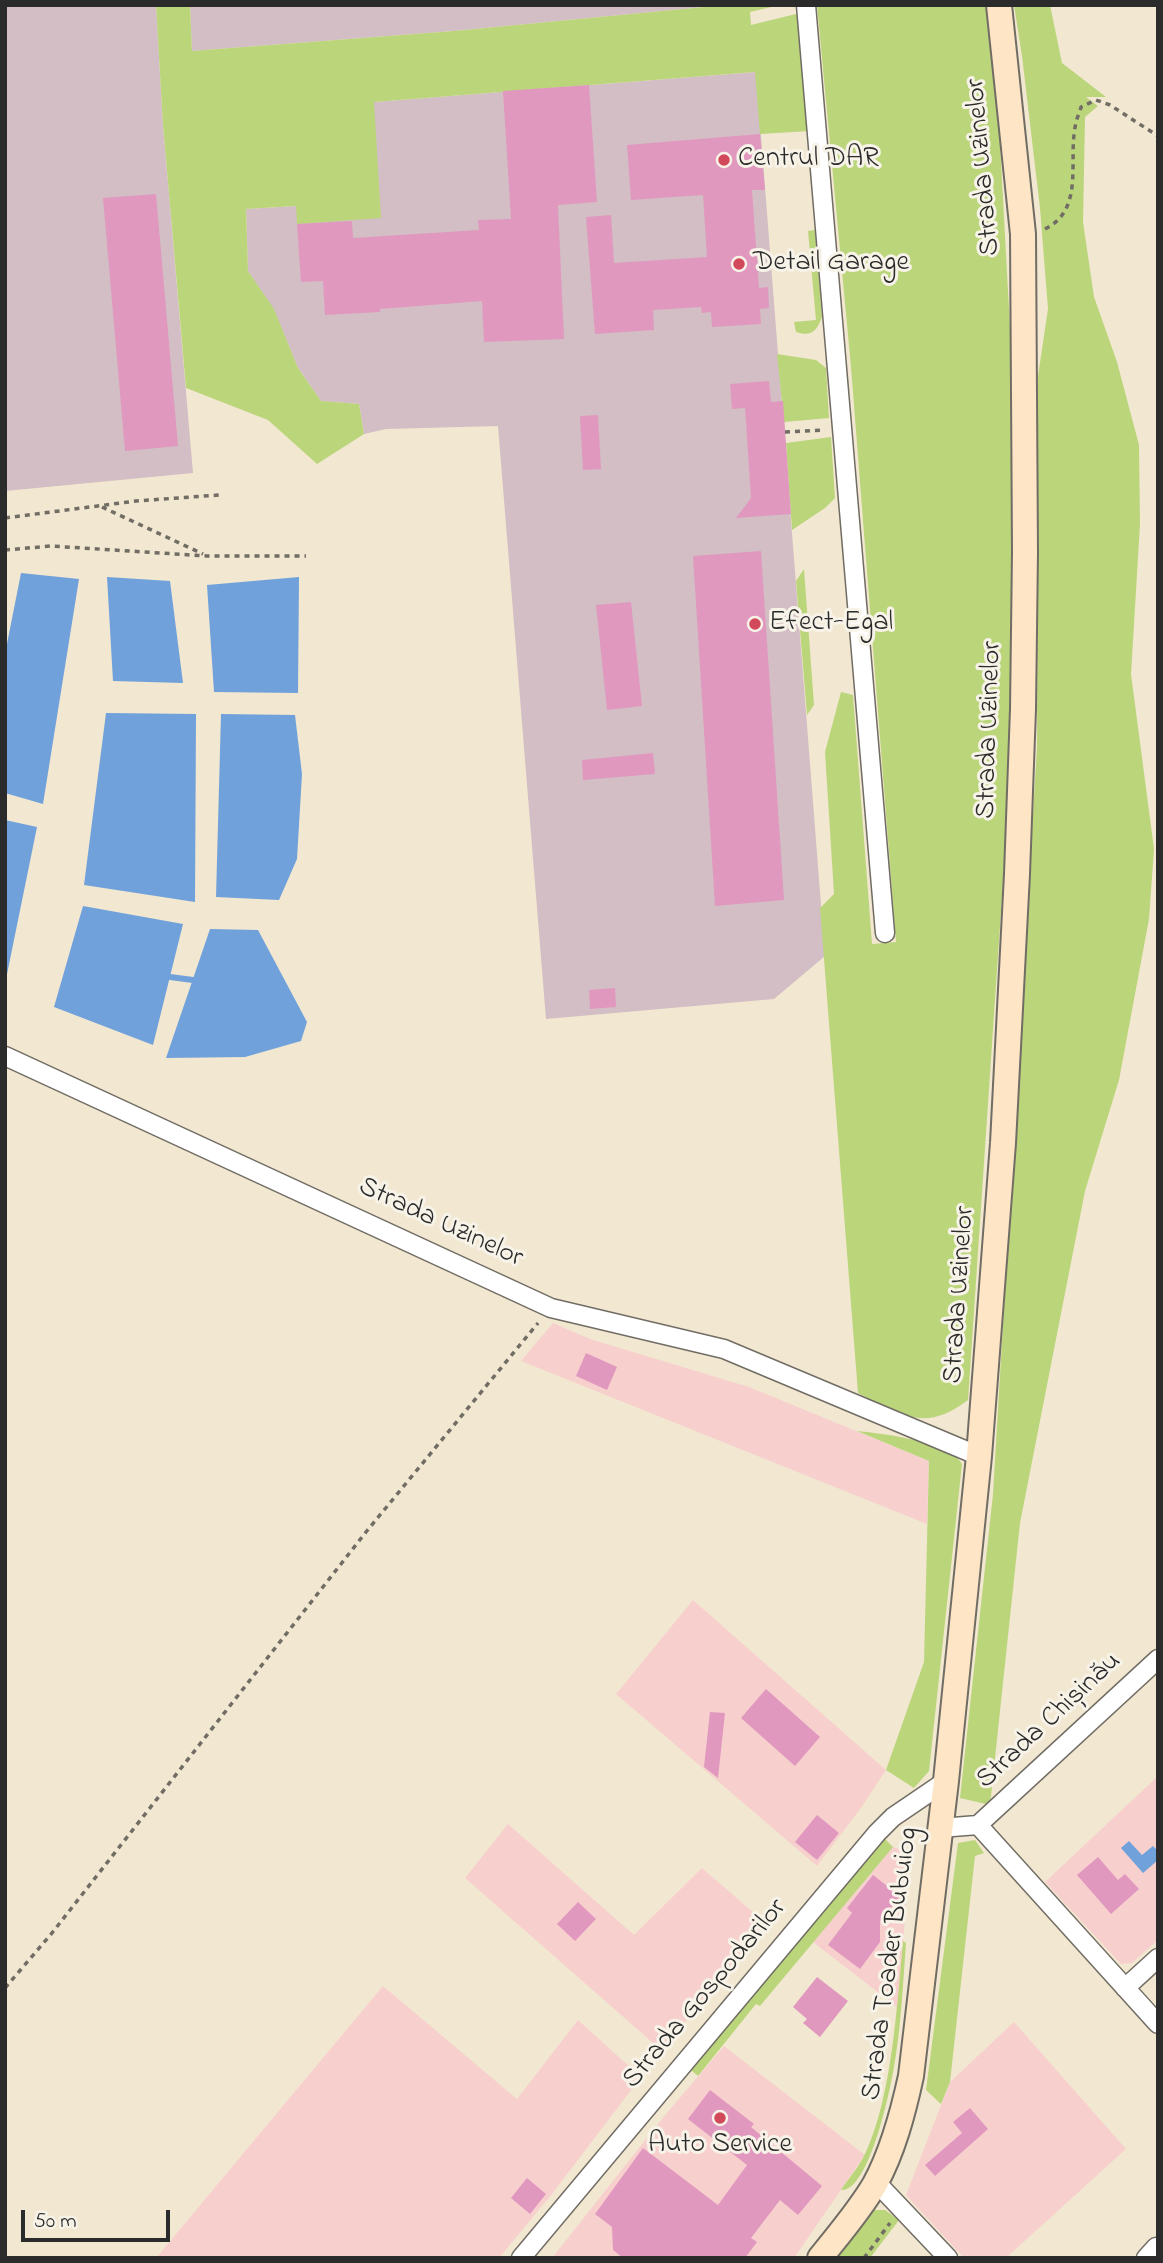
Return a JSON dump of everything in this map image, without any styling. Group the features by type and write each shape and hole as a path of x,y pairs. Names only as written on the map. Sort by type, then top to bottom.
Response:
{"street":[{"path":"806,5 885,933"},
{"name":"Strada Uzinelor","path":"946,1781 979,1456 1003,1143 1023,709 1026,552 1023,234 999,5"},
{"name":"Strada Uzinelor","path":"5,1056 551,1308 724,1349 979,1456"},
{"name":"Strada Chișinău","path":"978,1825 1158,1659"},
{"name":"Strada Toader Bubuiog","path":"820,2258 876,2182 898,2125 911,2076 946,1781"},
{"name":"Strada Gospodarilor","path":"521,2258 877,1833 893,1817 946,1781"},
{"path":"940,1828 978,1825 1158,2024"},
{"path":"1125,1988 1158,1958"},
{"path":"876,2182 948,2258"}],"path":[{"path":"1023,234 1035,234 1051,226 1071,198 1075,124 1081,107 1096,100 1110,105 1158,136"},
{"path":"785,432 842,428"},
{"path":"5,518 136,501 219,495"},
{"path":"100,506 207,556"},
{"path":"5,550 51,546 207,556 306,556"},
{"path":"5,1988 366,1532 551,1308"},
{"path":"864,2258 894,2219"}],"shaded area":[{"path":"5,5 156,5 163,125 193,473 5,491"},
{"path":"190,5 725,5 454,31 192,51"},
{"path":"756,72 825,956 774,999 546,1019 498,426 386,429 364,434 359,404 321,401 298,368 274,310 248,271 246,209 297,206 297,224 374,102"},
{"path":"553,1323 590,1339 749,1387 929,1461 927,1524 521,1361"},
{"path":"693,1600 886,1770 817,1866 616,1694"},
{"path":"1158,1776 1158,1940 1132,1963 1121,1964 1045,1882"},
{"path":"508,1824 634,1935 702,1868 769,1926 661,2050 465,1878"},
{"path":"893,1847 911,1853 897,2007 813,1942"},
{"path":"383,1986 517,2099 578,2020 641,2077 552,2194 499,2258 156,2258"},
{"path":"1014,2022 1126,2149 1006,2258 964,2258 906,2195 950,2082"},
{"path":"724,2046 865,2155 794,2258 552,2258 666,2114"}],"green space":[{"path":"156,5 190,5 192,51 454,31 725,5 780,5 750,12 751,25 796,14 801,16 810,131 760,134 755,72 374,102 381,218 297,224 296,206 246,209 248,271 274,309 298,368 321,401 359,404 364,434 317,464 268,420 186,388 163,125"},
{"path":"817,5 986,5 997,88 1012,365 1015,605 1008,807 968,1400 939,1416 926,1418 900,1414 858,1393 820,908 834,894 825,752 841,692 853,695 872,944 896,942 851,367"},
{"path":"1014,5 1050,5 1062,63 1106,97 1086,97 1098,106 1085,117 1083,222 1094,297 1117,362 1139,445 1140,524 1131,674 1154,849 1149,919 1119,1080 1085,1191 1020,1523 990,1805 960,1798 993,1494 1037,747 1038,376 1048,309 1040,208"},
{"path":"815,230 822,317 813,332 806,334 796,332 794,322 816,320 808,231"},
{"path":"777,354 816,360 826,368 829,418 784,422"},
{"path":"831,437 835,498 792,530 786,443"},
{"path":"804,569 814,705 807,715 796,581"},
{"path":"857,1431 930,1444 955,1456 962,1464 929,1771 914,1788 886,1770 924,1662 929,1461"},
{"path":"884,1838 893,1847 760,2006 756,2004 698,2076 691,2070"},
{"path":"975,1840 984,1853 975,1856 950,2082 941,2104 926,2090 958,1843"},
{"path":"903,1941 906,1943 900,2021 888,2097 861,2175 851,2186 841,2190 865,2154 881,2106 892,2050"},
{"path":"871,2210 885,2210 899,2220 870,2258 834,2258"}],"water":[{"path":"21,573 79,579 43,804 5,793 5,654"},
{"path":"107,577 170,581 183,683 113,681"},
{"path":"299,577 298,693 214,692 207,585"},
{"path":"106,713 196,714 195,902 84,885"},
{"path":"221,714 295,715 302,774 297,859 279,900 216,897"},
{"path":"5,820 37,827 5,984"},
{"path":"83,906 183,924 153,1045 54,1007"},
{"path":"210,929 258,930 307,1022 301,1041 245,1057 166,1058"},
{"path":"1129,1841 1142,1855 1153,1846 1158,1851 1158,1860 1143,1873 1121,1848"}],"building":[{"path":"589,85 597,202 558,205 564,339 484,342 482,301 325,315 323,281 301,282 297,224 352,221 353,238 479,230 478,220 511,219 503,91"},
{"path":"760,134 765,190 752,190 759,288 768,287 769,308 760,309 761,324 712,327 711,312 702,313 701,307 653,310 654,330 595,334 586,217 611,215 614,263 707,257 703,195 631,200 627,145"},
{"path":"156,194 178,446 125,451 103,198"},
{"path":"769,381 771,402 783,401 791,514 736,518 751,498 745,408 732,409 730,384"},
{"path":"598,415 601,469 583,470 580,416"},
{"path":"761,551 784,900 715,906 693,556"},
{"path":"631,602 642,706 607,710 596,605"},
{"path":"653,753 655,774 583,780 582,760"},
{"path":"615,988 616,1007 590,1009 589,990"},
{"path":"586,1353 617,1367 607,1390 576,1376"},
{"path":"766,1689 820,1737 795,1766 741,1718"},
{"path":"710,1712 725,1713 718,1778 704,1767"},
{"path":"817,1815 839,1833 817,1860 795,1842"},
{"path":"1098,1857 1118,1880 1125,1874 1139,1889 1111,1914 1077,1875"},
{"path":"873,1875 900,1896 880,1921 880,1942 860,1969 828,1945 852,1913 847,1908"},
{"path":"578,1902 596,1919 575,1941 557,1924"},
{"path":"817,1977 848,2001 820,2037 803,2023 807,2019 793,2007"},
{"path":"710,2090 754,2124 751,2127 822,2186 798,2215 780,2200 751,2238 757,2242 745,2258 623,2258 613,2250 612,2227 595,2214 643,2148 718,2205 747,2165 688,2119"},
{"path":"970,2108 988,2129 935,2176 925,2165 962,2133 953,2122"},
{"path":"527,2178 546,2194 530,2214 511,2198"}],"waterway":[{"path":"170,977 193,980"}],"place":[{"name":"Centrul DAR","path":"724,160"},
{"name":"Detail Garage","path":"739,264"},
{"name":"Efect-Egal","path":"755,624"},
{"name":"Auto Service","path":"720,2118"}]}
